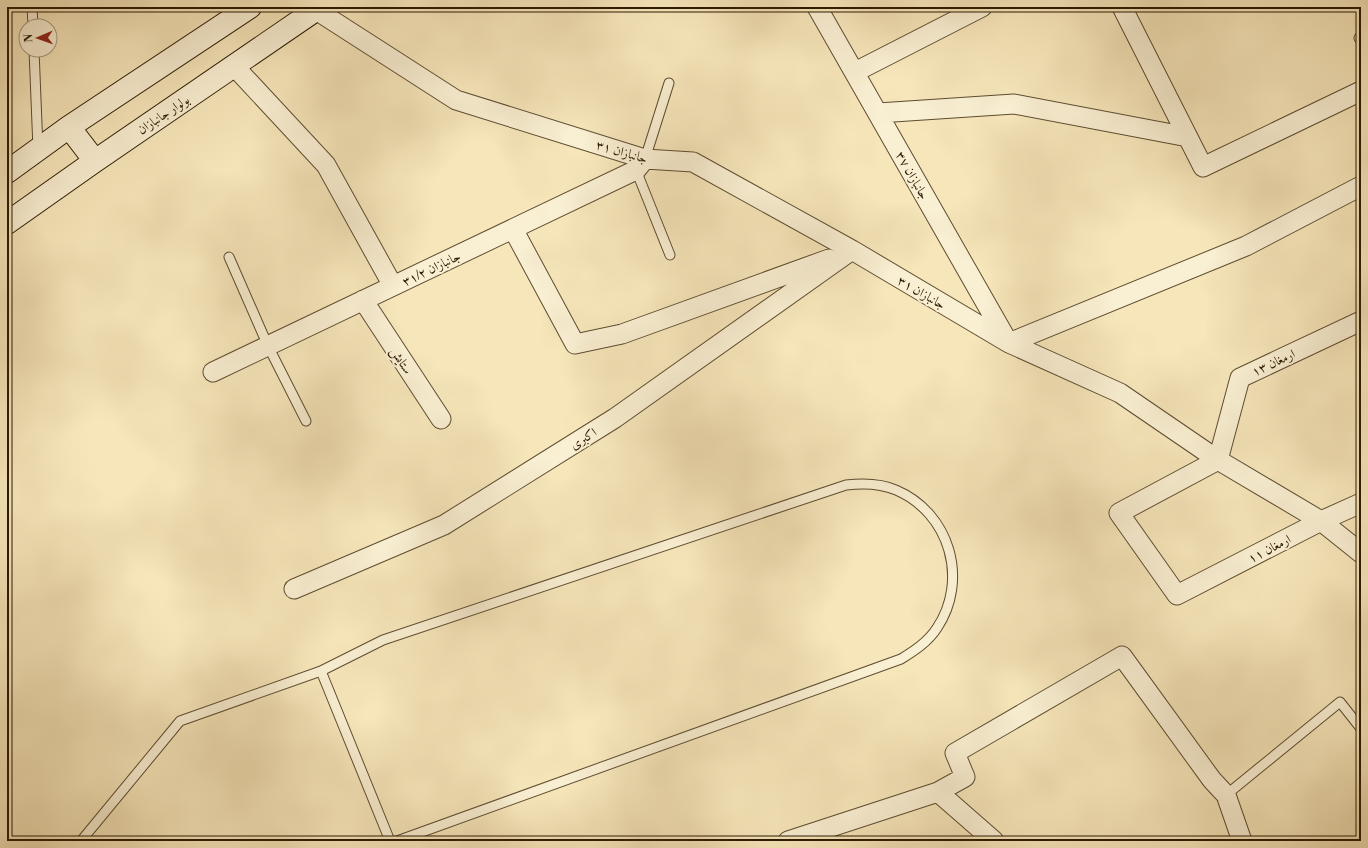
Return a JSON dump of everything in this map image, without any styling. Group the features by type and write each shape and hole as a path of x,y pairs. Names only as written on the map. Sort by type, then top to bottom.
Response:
{"main road":[{"path":"7,172 69,128 250,7"},
{"name":"بولوار جانبازان","path":"7,224 95,161 318,9"},
{"path":"69,128 95,161"}],"street":[{"name":"جانبازان ۳۷","path":"817,7 1009,343"},
{"path":"855,72 982,7"},
{"path":"1122,7 1203,167 1361,91"},
{"name":"جانبازان ۳۱","path":"318,9 456,100 641,165 693,162 852,250 1009,343 1120,393 1218,460 1321,521 1361,553"},
{"path":"234,66 326,165 393,286"},
{"path":"878,113 1014,104 1188,137"},
{"name":"جانبازان ۳۱/۲","path":"214,372 513,229 641,165"},
{"path":"1009,343 1246,246 1361,186"},
{"path":"513,229 575,344 622,334 852,250"},
{"name":"اکبری","path":"294,589 444,525 615,418 852,250"},
{"name":"ستایش","path":"363,300 441,419"},
{"name":"ارمغان ۱۳","path":"1218,460 1240,378 1361,321"},
{"name":"ارمغان ۱۱","path":"1218,460 1119,513 1177,595 1321,521 1361,503"},
{"path":"800,839 938,792 965,777 955,753 1122,656 1212,780 1226,794 1242,841"},
{"path":"938,792 994,841"}],"lane":[{"path":"32,7 33,18"},
{"path":"34,58 38,150"},
{"path":"669,83 641,165 670,255"},
{"path":"229,257 268,346 306,421"},
{"path":"81,841 180,721 321,671 383,640 846,485 863,483 880,485 901,493 911,498 925,509 936,522 944,536 950,552 953,568 953,584 950,600 945,615 937,629 927,641 901,659 397,841"},
{"path":"321,671 390,841"},
{"path":"1226,794 1340,702 1359,726 1361,725"}]}
